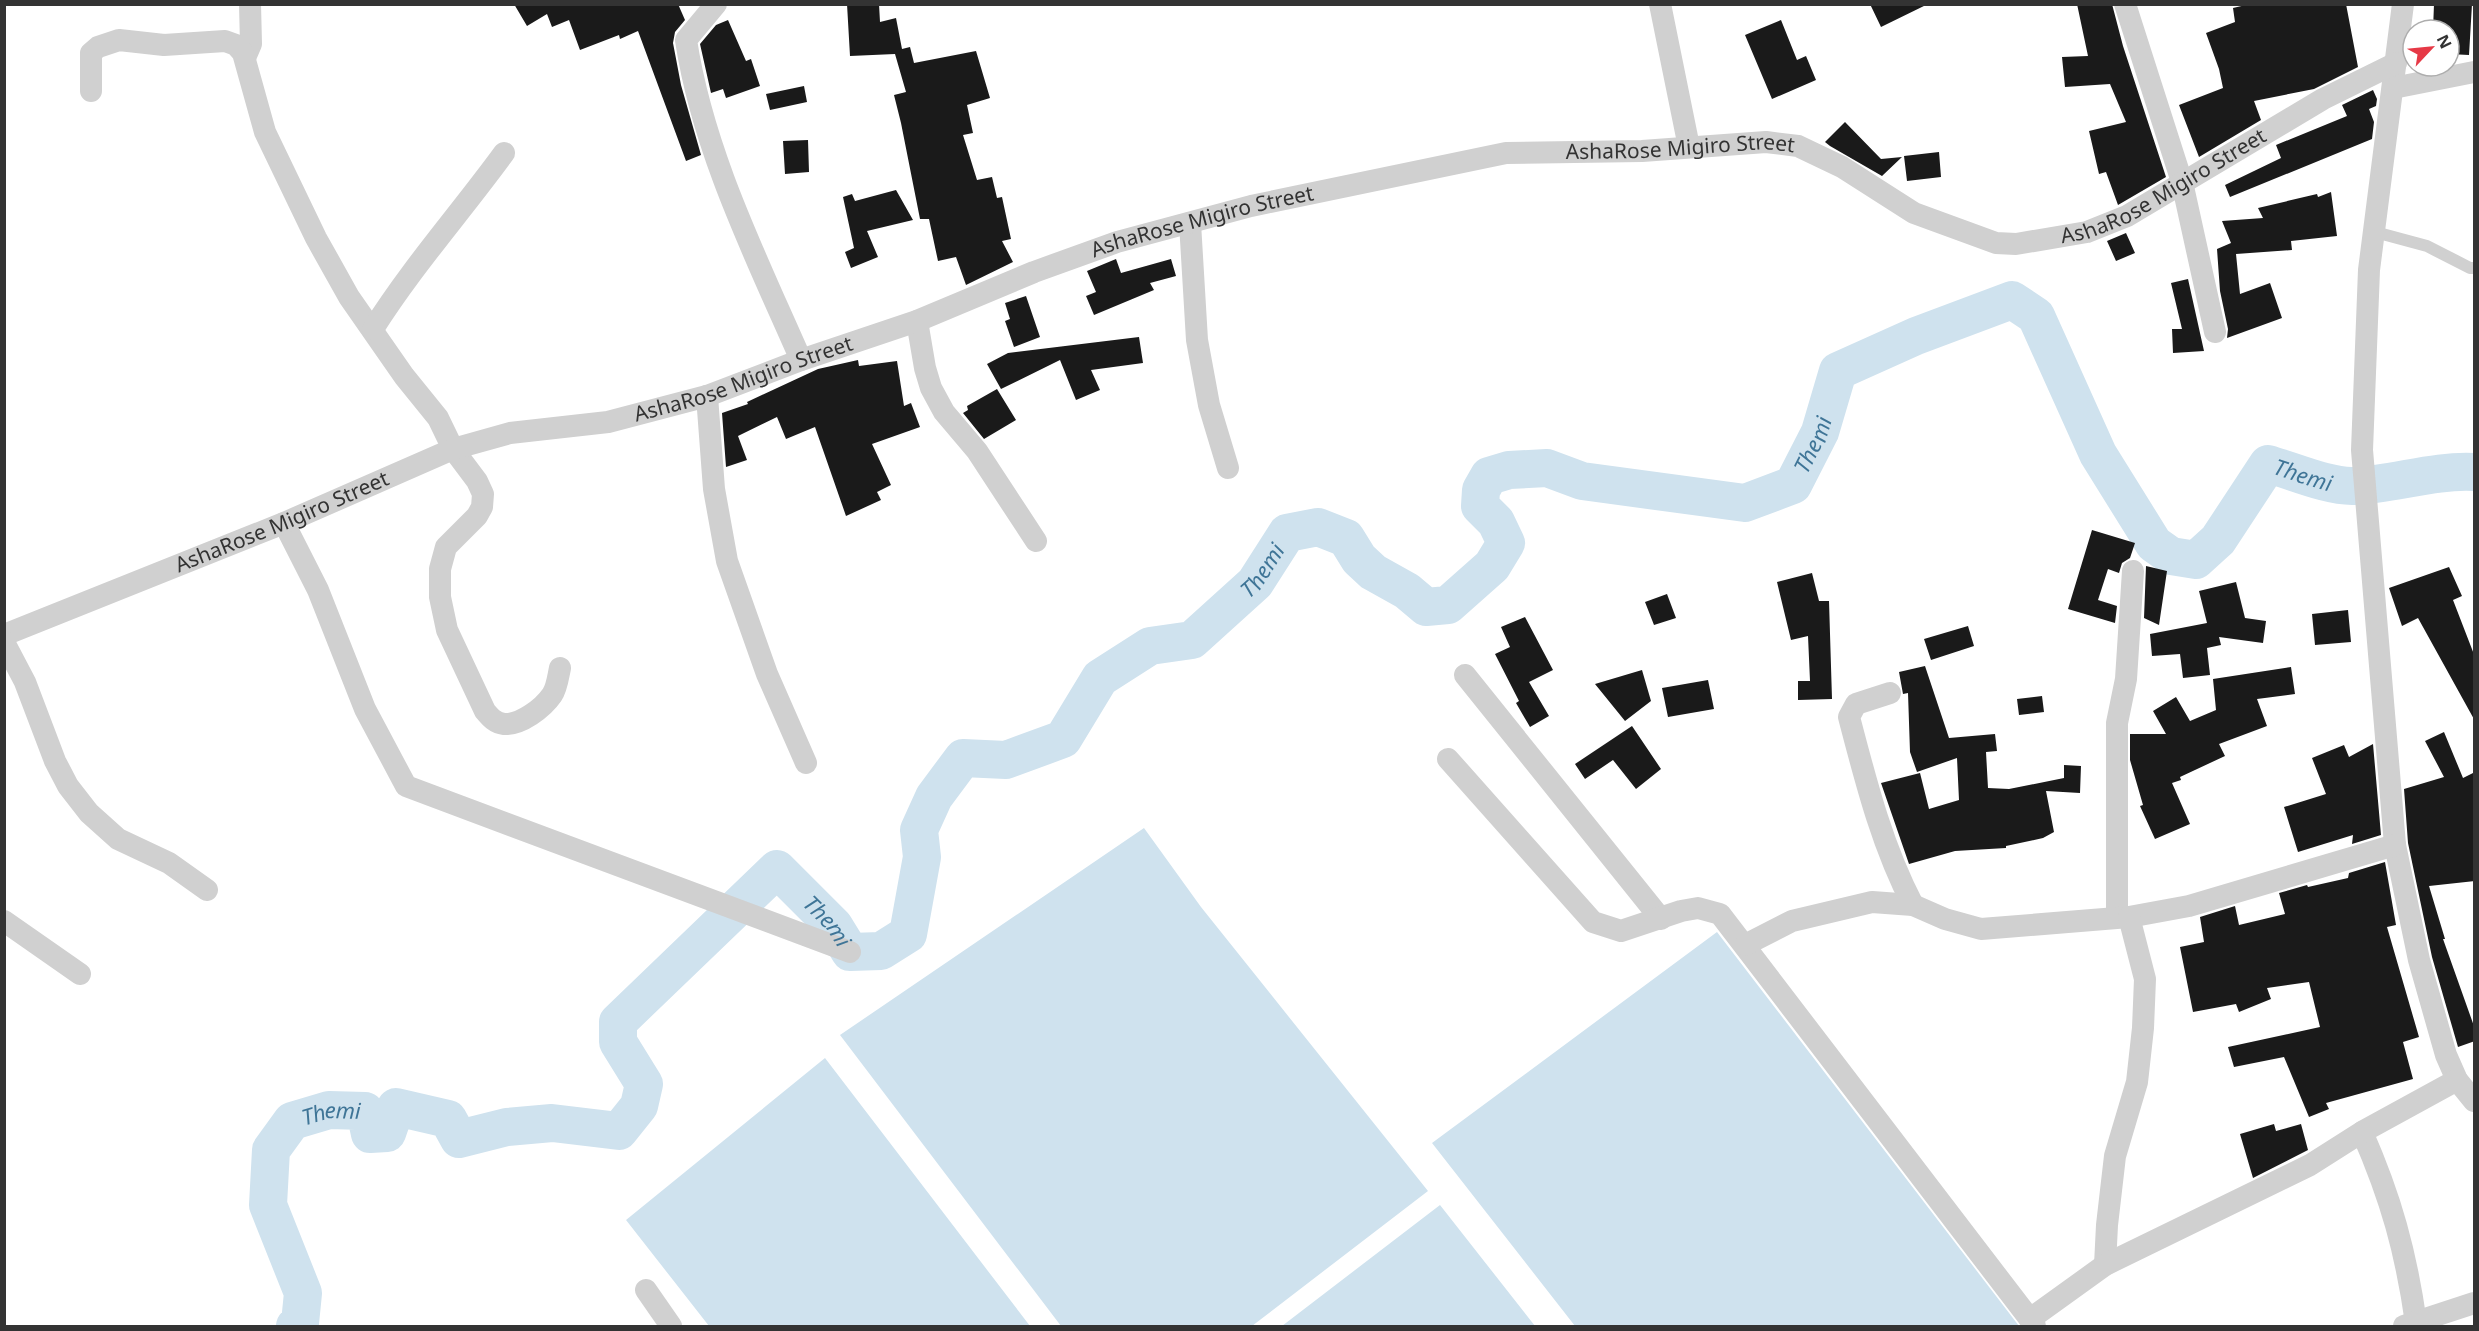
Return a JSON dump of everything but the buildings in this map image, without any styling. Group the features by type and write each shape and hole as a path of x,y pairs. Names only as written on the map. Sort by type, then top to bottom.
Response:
{"street":[{"path":"245,58 251,44 250,4"},
{"path":"716,4 686,40 688,59 719,165 801,360"},
{"path":"1660,4 1689,147"},
{"path":"2125,4 2182,182 2215,332"},
{"path":"2403,4 2369,270 2362,450 2366,509 2374,567 2395,845 2428,995 2446,1055 2457,1080 2475,1101"},
{"path":"91,92 91,53 110,41 164,45 225,42 236,45 245,58 265,132 286,179 349,297 404,376 438,418 453,449 472,473 483,494 482,507 477,516 446,547 440,569 440,597 447,630 485,711 494,720 505,724 522,719 542,707 553,693 560,668"},
{"name":"AshaRose Migiro Street","path":"4,635 284,523 453,449 510,433 608,422 707,396 801,360 917,321 1034,272 1117,242 1251,206 1506,153 1642,151 1766,142 1798,146 1842,167 1914,213 1996,243 2016,244 2087,232 2127,216 2323,99 2396,63"},
{"path":"2393,88 2475,72"},
{"path":"373,329 400,287 450,226 504,153"},
{"path":"1190,223 1197,340 1209,405 1228,468"},
{"path":"917,321 925,368 940,404 977,451 1036,541"},
{"path":"707,396 714,489 727,561 767,674 806,763"},
{"path":"284,523 318,590 365,710 406,786 850,952"},
{"path":"2105,1265 2115,1156 2137,1082 2143,1028 2145,979 2123,917 2117,723 2126,679 2133,571"},
{"path":"4,642 25,682 63,778 89,813 118,839 169,863 207,890"},
{"path":"1465,675 1661,919"},
{"path":"1890,693 1856,704 1849,717 1876,817 1901,882 1913,905"},
{"path":"1448,759 1593,922 1621,931 1681,911 1698,908 1709,909 1720,914 2032,1323 2105,1265 2301,1170 2362,1132 2457,1080"},
{"path":"1744,945 1792,921 1830,910 1872,902 1913,905 1946,919 1981,929 2123,917 2189,906 2395,845"},
{"path":"4,921 80,974"},
{"path":"2362,1132 2388,1196 2405,1251 2410,1325 2475,1303"},
{"path":"646,1290 671,1326"}],"lane":[{"path":"2375,232 2427,246 2470,268 2475,268"}],"water":[{"path":"1144,828 1201,907 1428,1191 1252,1326 1061,1326 840,1035"},
{"path":"1717,932 2019,1326 1575,1326 1432,1143"},
{"path":"825,1058 1030,1326 709,1326 626,1220"},
{"path":"1440,1205 1535,1326 1282,1326"}],"waterway":[{"name":"Themi","path":"295,1326 300,1323 303,1293 268,1205 271,1150 292,1121 329,1110 365,1111 370,1134 387,1133 396,1107 448,1119 459,1139 507,1127 552,1123 619,1131 639,1106 644,1084 618,1042 618,1022 777,869 834,926 850,952 881,951 908,934 922,857 919,830 934,797 963,758 1006,760 1063,739 1100,678 1150,646 1192,640 1255,583 1287,533 1318,527 1346,538 1359,559 1373,572 1407,591 1426,607 1448,605 1492,566 1506,543 1496,522 1480,506 1481,490 1489,476 1509,470 1547,468 1582,481 1745,503 1793,485 1820,432 1838,371 1916,336 2012,300 2036,316 2098,454 2154,544 2171,556 2196,560 2218,540 2268,464 2344,486 2369,485 2444,473 2474,472"}]}
